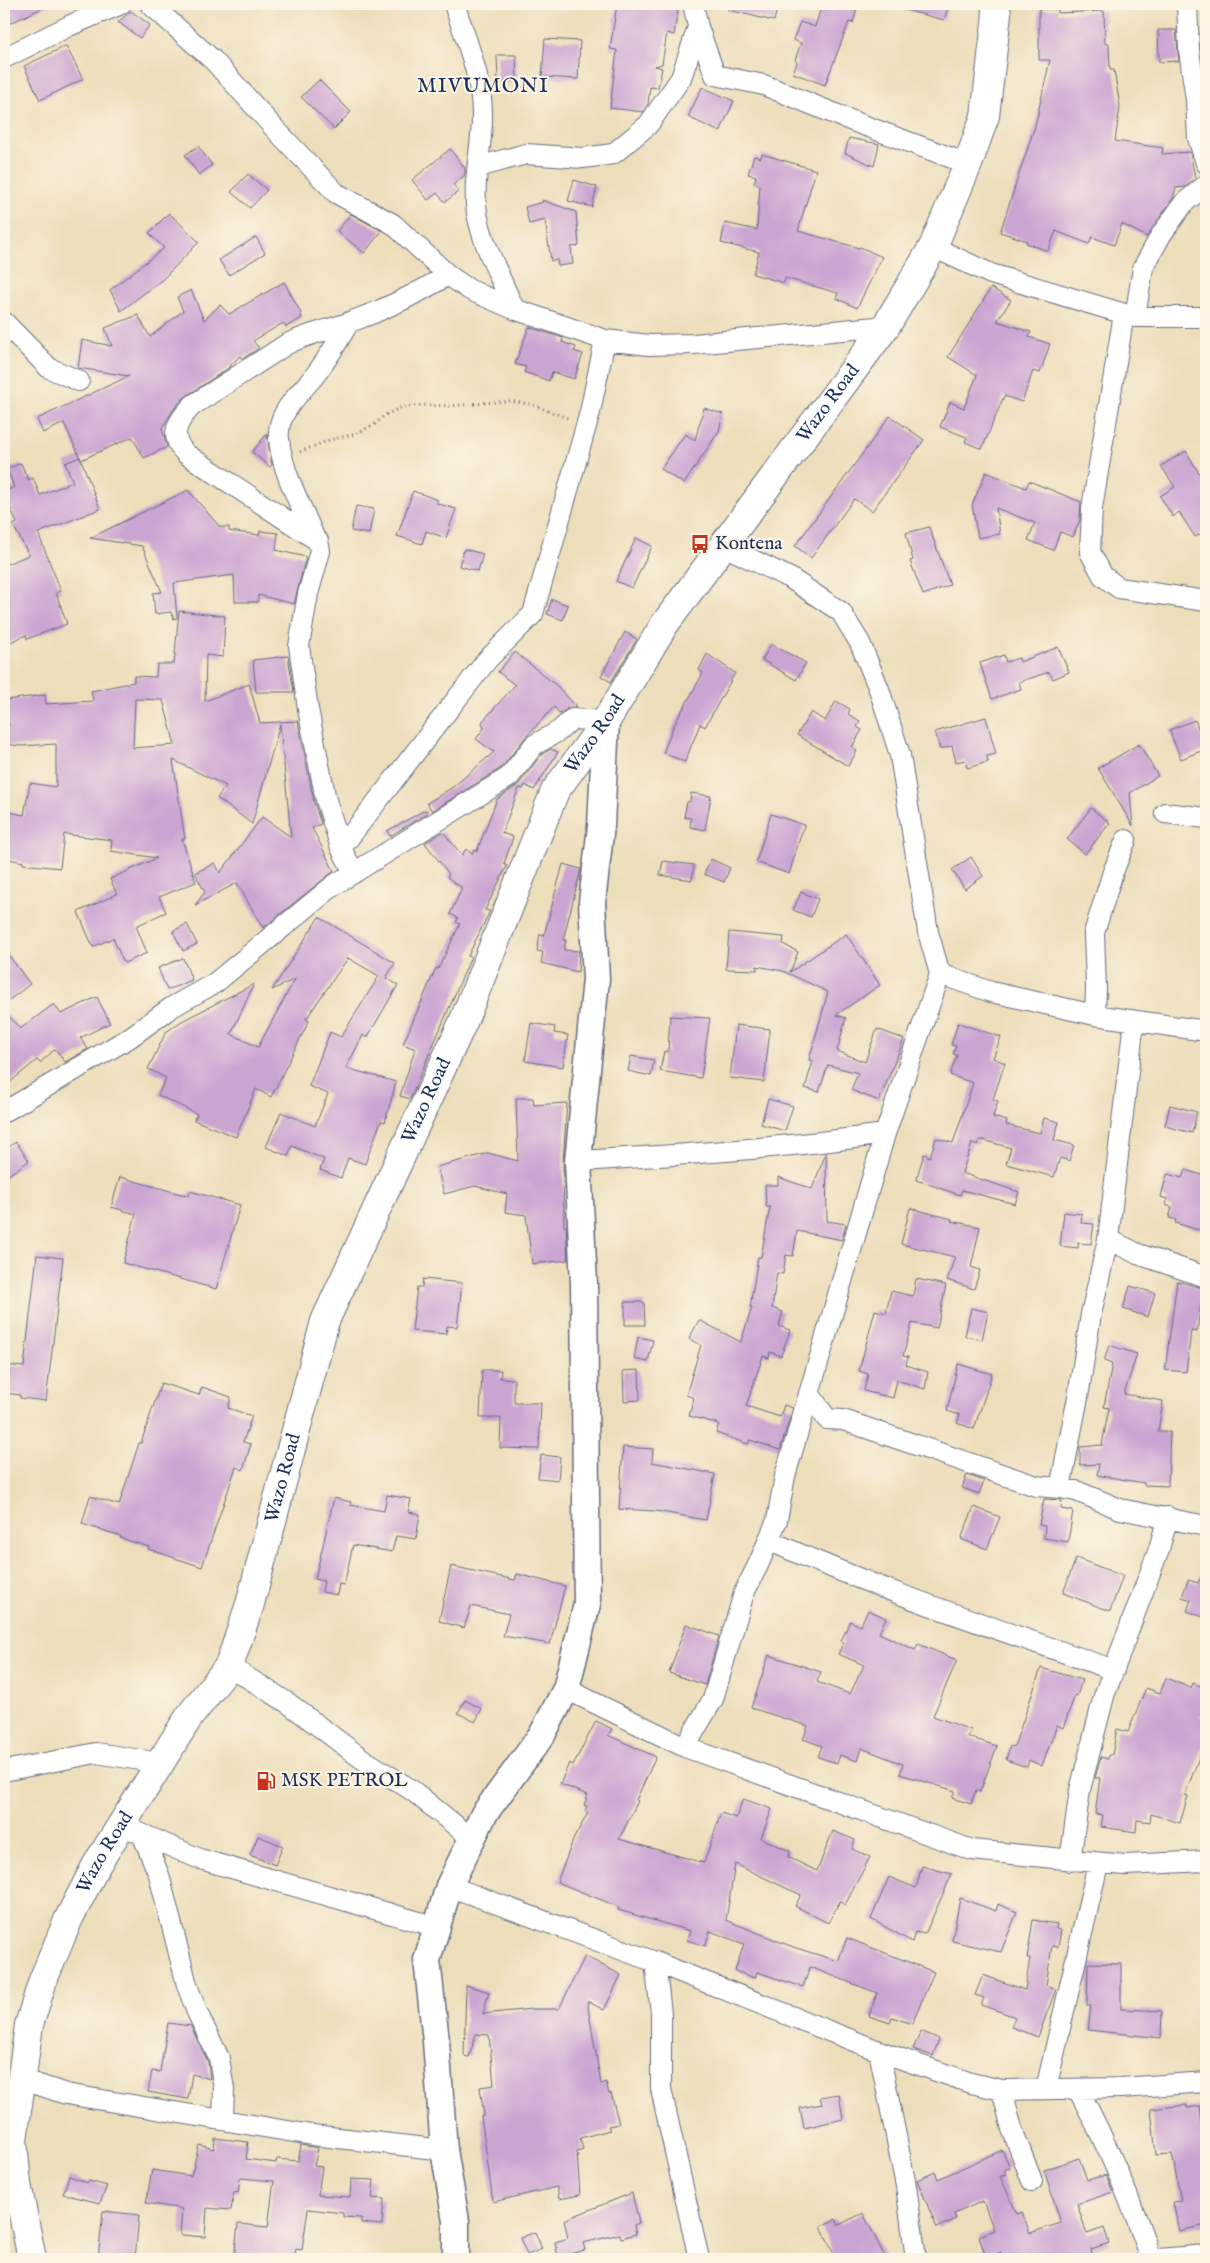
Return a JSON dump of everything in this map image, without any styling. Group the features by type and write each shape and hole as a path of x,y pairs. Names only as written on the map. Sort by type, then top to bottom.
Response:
{"main road":[{"name":"Wazo Road","path":"32,2259 17,2184 13,2140 29,2025 43,1980 69,1918 132,1830 160,1763 189,1717 229,1666 250,1604 325,1321 464,1020 555,791 606,720 664,625 886,326 933,247 968,164 985,116 997,14 996,4"}],"street":[{"path":"4,58 71,25 121,4"},
{"path":"150,4 214,61 275,130 336,193 394,224 448,274 470,290 514,309 605,340 649,345 694,344 886,326"},
{"path":"454,4 469,47 482,116 476,210 480,229 514,309"},
{"path":"693,4 698,27 715,75 764,85 855,122 968,164"},
{"path":"1187,4 1189,50 1196,100 1198,138 1206,163"},
{"path":"478,167 526,154 583,158 613,154 648,125 681,78 698,27"},
{"path":"1206,185 1184,203 1161,236 1144,268 1130,316 1092,508 1090,552 1102,576 1119,588 1206,601"},
{"path":"933,247 991,274 1130,316 1206,317"},
{"path":"314,537 306,535 186,454 179,447 176,438 176,428 181,416 247,369 303,337 349,322 418,294 448,274"},
{"path":"4,322 49,368 78,380"},
{"path":"349,322 316,374 289,405 280,422 279,439 286,472 314,537 318,541 320,551 308,594 299,646 315,751 326,800 341,848 354,873"},
{"path":"341,848 487,660 533,614 570,476 586,426 605,340"},
{"path":"685,1746 713,1699 744,1593 777,1520 785,1476 884,1134 940,974 928,932 900,755 879,690 860,643 841,612 790,578 724,546"},
{"path":"4,1112 129,1038 172,1007 215,983 334,885 509,777 534,745 559,731 572,720 606,720 601,826 592,902 596,979 578,1161 584,1284 587,1604 566,1689 542,1735 484,1814 450,1886 427,1960 436,2041 444,2150 456,2221 456,2259"},
{"path":"1165,813 1206,818"},
{"path":"1095,1015 1094,933 1113,872 1126,840"},
{"path":"940,974 991,992 1095,1015 1206,1031"},
{"path":"1060,1488 1078,1397 1091,1314 1108,1239 1134,1022"},
{"path":"578,1161 712,1154 809,1145 884,1134"},
{"path":"1108,1239 1138,1254 1206,1276"},
{"path":"810,1393 827,1419 842,1420 1036,1486 1060,1488 1076,1492 1120,1509 1206,1526"},
{"path":"1070,1861 1080,1790 1104,1696 1159,1549 1168,1518"},
{"path":"768,1540 814,1561 1114,1670"},
{"path":"229,1666 288,1703 362,1758 413,1790 472,1839"},
{"path":"566,1689 685,1746 972,1850 1125,1866 1206,1860"},
{"path":"4,1772 96,1753 160,1763"},
{"path":"132,1830 200,1859 437,1927"},
{"path":"132,1830 159,1874 187,1985 197,2012 219,2058 224,2090 223,2119"},
{"path":"1046,2089 1098,1864"},
{"path":"450,1886 655,1962 879,2051 970,2083 1002,2090 1078,2089 1206,2082"},
{"path":"655,1962 661,2013 661,2089 699,2259"},
{"path":"879,2051 906,2186 916,2259"},
{"path":"21,2079 66,2094 312,2135 444,2150"},
{"path":"1078,2089 1103,2136 1135,2212 1151,2259"},
{"path":"1002,2090 1012,2129 1032,2181"},
{"path":"1159,2259 1206,2255"}],"path":[{"path":"283,460 329,440 356,434 375,424 385,415 402,408 423,405 449,406 509,401 530,404 586,426"}],"building":[{"path":"4,4 51,4 4,26"},
{"path":"617,4 679,4 674,35 667,33 662,64 655,66 662,68 658,88 650,87 648,104 643,112 610,108 617,50 610,49"},
{"path":"729,4 778,4 774,21 728,10"},
{"path":"822,4 858,4 853,23 849,22 825,85 793,73 801,43 793,40 800,22 815,27"},
{"path":"902,4 949,4 944,20 902,9"},
{"path":"1039,9 1058,9 1058,13 1104,11 1105,44 1109,44 1110,70 1114,70 1120,107 1115,141 1163,148 1162,154 1190,152 1195,178 1185,187 1176,188 1173,198 1147,237 1122,224 1114,245 1092,237 1089,244 1056,231 1048,251 1026,243 1027,241 1000,232 1035,126 1050,60 1039,60"},
{"path":"131,11 150,25 140,38 118,22"},
{"path":"1158,30 1176,30 1179,61 1159,62"},
{"path":"545,39 580,41 578,79 542,77"},
{"path":"66,46 83,79 40,100 24,66"},
{"path":"497,55 516,55 517,81 498,82"},
{"path":"319,80 351,112 334,129 301,97"},
{"path":"702,87 734,101 720,132 688,117"},
{"path":"849,138 879,144 874,166 845,153"},
{"path":"198,146 212,165 199,175 185,155"},
{"path":"450,149 465,168 465,175 453,185 459,191 445,202 437,193 428,200 412,180"},
{"path":"762,154 816,170 798,231 860,247 882,257 857,308 836,298 838,293 785,278 784,283 753,274 759,252 721,243 725,223 757,230 760,185 754,183 756,176 748,174 754,156 761,158"},
{"path":"248,174 267,190 250,208 231,192"},
{"path":"574,180 597,187 592,207 568,201"},
{"path":"542,200 576,212 579,246 571,247 573,264 558,266 557,260 551,261 545,220 529,224 525,207 543,202"},
{"path":"169,213 199,242 163,279 121,311 110,290 164,248 149,233"},
{"path":"351,214 382,231 364,253 337,231"},
{"path":"256,237 265,253 229,275 219,260"},
{"path":"284,282 302,318 286,327 283,323 253,341 259,348 242,359 240,356 227,369 185,397 173,410 162,428 167,447 144,458 132,437 81,460 64,423 43,433 37,419 129,376 78,368 82,340 112,346 105,328 138,315 150,337 183,311 177,297 191,290 204,320 220,305 229,314"},
{"path":"991,288 1011,300 997,321 1031,332 1029,337 1050,344 1040,373 1033,371 1022,402 1004,396 982,449 965,442 967,437 940,427 950,402 964,408 977,375 948,357"},
{"path":"529,327 563,338 562,342 576,347 574,351 583,354 574,379 552,372 549,381 524,372 526,367 515,364"},
{"path":"704,408 723,414 719,431 684,484 661,469 685,434 695,440"},
{"path":"890,416 924,440 872,511 854,499 811,558 795,546"},
{"path":"267,434 272,465 270,467 252,452"},
{"path":"1186,451 1206,485 1206,531 1195,537 1179,512 1173,517 1160,496 1175,487 1161,466"},
{"path":"80,457 100,509 38,533 61,591 56,593 67,624 27,639 26,635 4,645 4,565 29,555 13,525 17,523 4,492 14,487 7,469 21,463 28,480 33,478 40,495 73,482 65,463"},
{"path":"986,472 1026,488 1029,481 1081,502 1080,520 1073,537 1060,532 1053,550 1028,540 1035,523 996,508 1000,534 978,538 972,505"},
{"path":"188,490 220,527 229,527 229,531 259,535 260,531 278,533 276,550 306,557 294,604 258,595 258,602 235,602 234,575 174,583 177,618 174,619 171,612 155,614 153,593 162,592 142,546 90,538"},
{"path":"413,491 438,500 436,503 456,509 446,538 426,531 422,544 397,536"},
{"path":"356,506 374,509 369,534 351,531"},
{"path":"929,527 950,585 923,595 910,561 913,560 906,533"},
{"path":"636,538 652,546 632,588 616,581"},
{"path":"464,549 483,554 478,571 459,566"},
{"path":"552,599 568,605 563,620 547,614"},
{"path":"179,611 225,616 223,657 206,655 205,701 249,684 260,723 298,721 314,802 321,824 312,828 334,871 263,928 237,883 195,905 205,892 195,873 215,863 220,873 262,817 291,837 280,724 252,824 217,798 226,786 173,760 185,839 182,839 196,882 159,897 166,912 136,926 147,953 124,963 113,938 93,947 78,912 117,894 110,879 157,858 111,851 112,840 64,834 60,868 23,864 23,862 4,858 4,811 24,815 30,783 56,787 56,744 21,746 4,744 4,725 9,726 6,700 45,695 46,704 93,701 91,691 134,682 134,676 156,677 157,664 174,664","holes":["135,699 163,700 175,745 133,748"]},
{"path":"625,632 637,639 611,682 601,676"},
{"path":"771,644 806,663 796,680 762,660"},
{"path":"1058,647 1069,672 1053,679 1049,672 1019,682 1021,689 992,699 980,663 1004,655 1006,662 1019,658 1020,662"},
{"path":"515,652 557,686 576,706 568,708 560,714 554,707 525,738 501,768 432,811 427,803 453,787 494,752 476,739 484,728 482,722 515,685 498,672"},
{"path":"707,654 735,673 705,727 700,724 685,762 663,753 673,727 703,673 699,670"},
{"path":"288,656 294,692 256,692 253,660"},
{"path":"836,701 850,709 848,714 860,721 857,727 862,730 852,747 857,751 848,766 797,735 811,712 825,721"},
{"path":"986,717 996,754 987,756 988,762 967,768 965,760 956,762 952,746 940,749 935,732"},
{"path":"1195,720 1206,749 1181,759 1169,730"},
{"path":"1139,744 1158,776 1130,793 1133,826 1098,768"},
{"path":"551,749 558,752 534,790 525,785 523,789 519,788 502,833 513,837 504,864 507,866 485,910 490,911 468,956 471,957 410,1099 400,1096 415,1049 403,1044 436,968 438,969 460,924 456,922 458,918 450,914 462,888 447,877 449,874 425,843 443,832 462,855 466,849 472,854 474,850 477,851 497,799 518,785 542,754"},
{"path":"691,793 711,796 705,830 690,827 691,818 684,817 687,802 690,802"},
{"path":"1091,808 1110,823 1085,854 1067,839"},
{"path":"425,810 428,813 390,836 387,831"},
{"path":"771,814 804,825 789,874 756,862"},
{"path":"971,857 983,876 965,889 952,870"},
{"path":"711,859 730,868 724,882 704,874"},
{"path":"663,861 694,865 692,880 660,875"},
{"path":"563,864 581,869 563,940 566,940 564,950 579,951 578,972 541,963 543,952 537,951 540,934 544,935"},
{"path":"801,892 818,899 811,917 793,910"},
{"path":"319,917 395,963 386,978 398,985 367,1038 363,1035 346,1068 396,1082 385,1122 381,1121 365,1164 348,1158 341,1178 320,1170 324,1159 292,1146 288,1156 266,1147 281,1112 315,1126 328,1094 309,1086 330,1032 341,1037 379,976 348,958 306,1019 309,1021 271,1097 256,1089 236,1137 194,1120 197,1114 158,1095 166,1078 148,1069 166,1032 182,1021 254,984 231,1034 258,1047 295,979 272,990"},
{"path":"187,924 197,944 183,951 173,931"},
{"path":"729,932 784,937 783,944 798,952 790,972 846,934 880,985 836,1015 846,1018 837,1051 865,1062 877,1029 904,1039 879,1101 851,1090 858,1073 828,1065 819,1092 805,1088 813,1061 809,1060 828,992 783,971 757,966 757,970 726,969"},
{"path":"4,949 30,984 4,1004"},
{"path":"183,958 192,980 167,990 158,968"},
{"path":"97,997 110,1023 80,1038 88,1049 65,1062 55,1049 40,1063 37,1060 4,1087 4,1010 20,1029 54,1004 61,1014"},
{"path":"670,1016 710,1018 701,1078 660,1071 664,1051 668,1052"},
{"path":"531,1023 555,1027 554,1033 568,1035 563,1067 525,1061"},
{"path":"958,1023 1001,1037 993,1058 1005,1063 993,1099 998,1101 993,1117 1007,1121 1006,1125 1040,1133 1044,1118 1059,1122 1054,1140 1074,1145 1069,1161 1060,1158 1054,1177 1006,1164 1011,1148 983,1140 979,1140 978,1145 972,1143 962,1173 1019,1192 1015,1204 962,1190 960,1195 916,1180 924,1154 930,1157 936,1138 953,1143 973,1083 950,1075 957,1055 953,1054 956,1046 951,1045"},
{"path":"736,1025 770,1029 764,1082 730,1078"},
{"path":"631,1056 654,1060 651,1076 628,1071"},
{"path":"516,1098 533,1098 534,1105 567,1103 563,1162 564,1226 566,1226 568,1260 532,1264 526,1215 505,1212 507,1194 475,1186 444,1194 437,1167 488,1153 518,1161"},
{"path":"768,1099 793,1106 785,1131 761,1124"},
{"path":"1170,1105 1197,1112 1192,1133 1165,1126"},
{"path":"16,1142 29,1161 4,1178 4,1150"},
{"path":"826,1153 827,1221 846,1224 842,1240 797,1231 793,1256 786,1255 783,1274 777,1273 772,1308 783,1312 779,1326 790,1330 781,1356 770,1352 769,1358 763,1356 746,1406 780,1417 784,1405 793,1408 780,1450 750,1440 748,1444 716,1433 719,1424 689,1416 694,1398 686,1395 701,1345 689,1339 699,1320 741,1342 752,1307 750,1307 758,1257 761,1257 770,1207 766,1207 765,1185 778,1185 778,1177 812,1189"},
{"path":"1185,1170 1206,1176 1206,1228 1200,1227 1199,1230 1175,1223 1176,1220 1169,1218 1172,1207 1165,1205 1167,1199 1161,1197 1167,1174 1182,1178"},
{"path":"120,1177 181,1194 189,1195 190,1191 240,1205 216,1289 123,1263 136,1214 111,1207"},
{"path":"910,1208 952,1219 951,1221 980,1227 971,1267 980,1270 974,1289 947,1280 955,1257 901,1244"},
{"path":"1064,1212 1082,1214 1081,1223 1094,1224 1091,1244 1078,1243 1078,1248 1060,1246"},
{"path":"37,1255 63,1258 46,1401 20,1398 20,1395 4,1393 4,1365 24,1367"},
{"path":"423,1279 462,1283 457,1327 447,1326 446,1334 412,1331 417,1287 422,1287"},
{"path":"916,1279 946,1285 937,1328 912,1323 903,1356 908,1357 906,1365 928,1372 925,1389 897,1380 893,1398 864,1391 868,1374 859,1371 875,1310 886,1313 891,1291 913,1296"},
{"path":"1177,1281 1203,1288 1197,1332 1191,1331 1186,1372 1165,1370"},
{"path":"1130,1286 1155,1293 1148,1317 1123,1309"},
{"path":"625,1302 644,1302 645,1325 625,1325"},
{"path":"971,1308 988,1312 982,1340 965,1336"},
{"path":"638,1337 653,1340 648,1362 634,1359"},
{"path":"1109,1345 1137,1354 1124,1394 1163,1401 1158,1432 1170,1432 1168,1486 1144,1485 1144,1483 1097,1475 1099,1464 1080,1465 1080,1447 1102,1445 1109,1408 1104,1407 1112,1364 1104,1361"},
{"path":"958,1364 992,1374 974,1429 957,1423 960,1415 947,1411"},
{"path":"482,1370 501,1370 500,1378 514,1379 514,1403 541,1403 539,1449 500,1448 501,1418 480,1418"},
{"path":"639,1370 640,1400 624,1401 623,1371"},
{"path":"161,1383 199,1395 202,1387 231,1397 228,1408 252,1416 243,1442 251,1444 243,1470 236,1467 202,1567 148,1549 149,1547 120,1538 121,1536 82,1524 90,1496 119,1505"},
{"path":"623,1447 653,1449 652,1462 715,1474 706,1520 656,1511 619,1509"},
{"path":"541,1455 560,1457 558,1480 538,1478"},
{"path":"967,1475 984,1481 979,1494 962,1488"},
{"path":"387,1495 411,1499 408,1512 420,1514 416,1539 396,1536 392,1552 353,1545 344,1585 339,1584 337,1595 322,1592 324,1581 315,1579 334,1498 351,1502 350,1505 384,1511"},
{"path":"1044,1499 1062,1500 1061,1509 1073,1511 1068,1542 1044,1538 1045,1526 1039,1525"},
{"path":"974,1507 1000,1517 987,1549 961,1539"},
{"path":"1076,1558 1123,1576 1110,1611 1063,1593"},
{"path":"1206,1565 1206,1618 1187,1611 1191,1600 1182,1597 1188,1580 1198,1583"},
{"path":"451,1566 515,1580 517,1574 565,1586 550,1644 503,1636 509,1614 471,1606 464,1628 439,1621"},
{"path":"868,1610 886,1618 879,1633 915,1650 918,1644 957,1660 933,1716 971,1730 968,1737 997,1746 980,1792 976,1790 971,1804 952,1798 955,1791 900,1774 903,1764 861,1748 857,1761 840,1755 837,1763 818,1757 822,1746 803,1739 808,1726 751,1708 769,1655 821,1672 817,1682 850,1694 864,1665 838,1654 844,1642 841,1641 850,1621 860,1626"},
{"path":"686,1624 719,1636 705,1685 669,1673"},
{"path":"1041,1668 1082,1680 1063,1728 1057,1725 1042,1766 1029,1760 1027,1767 1006,1760 1010,1746 1014,1747"},
{"path":"1166,1678 1191,1688 1193,1683 1206,1688 1206,1700 1200,1716 1206,1718 1206,1739 1185,1795 1188,1796 1180,1823 1151,1814 1150,1822 1137,1820 1136,1832 1101,1827 1103,1815 1095,1814 1100,1778 1095,1778 1101,1757 1108,1759 1109,1755 1112,1755 1117,1729 1128,1732 1146,1688 1160,1693"},
{"path":"465,1700 482,1709 475,1722 458,1713"},
{"path":"596,1721 612,1729 608,1735 656,1757 636,1800 638,1801 619,1839 704,1863 721,1813 736,1818 743,1799 772,1809 761,1838 790,1851 788,1857 817,1871 833,1831 855,1840 852,1849 870,1857 845,1905 840,1901 828,1923 795,1906 801,1895 735,1864 726,1920 793,1947 838,1961 847,1938 934,1972 912,2024 892,2017 890,2023 869,2016 877,1993 810,1967 803,1987 757,1972 755,1978 735,1971 744,1944 710,1931 705,1946 687,1940 690,1931 618,1910 619,1907 557,1882 574,1838 588,1813 585,1811 587,1806 584,1805 588,1795 560,1784 569,1763 573,1765"},
{"path":"258,1836 283,1846 275,1865 250,1855"},
{"path":"922,1866 952,1874 925,1934 915,1932 912,1942 871,1919 889,1877 916,1888"},
{"path":"960,1898 996,1911 998,1904 1017,1912 1001,1952 952,1941"},
{"path":"1033,1920 1057,1924 1056,1929 1061,1930 1058,1947 1052,1946 1046,1985 1056,1989 1038,2037 1011,2027 1015,2017 981,2005 984,1998 975,1995 983,1975 1025,1990 1030,1958 1027,1958"},
{"path":"585,1956 621,1975 604,2010 587,2001 601,2084 606,2082 609,2094 611,2093 619,2124 608,2126 610,2130 580,2138 583,2150 577,2152 580,2195 559,2199 557,2187 493,2202 481,2116 484,2116 480,2087 494,2085 489,2035 476,2034 469,2057 464,2056 466,1985 489,1992 483,2014 532,2009 559,2009"},
{"path":"1088,1963 1121,1964 1121,2009 1162,2011 1161,2038 1088,2030 1091,2006 1087,2006"},
{"path":"168,2023 191,2026 208,2062 210,2079 192,2074 188,2099 148,2092 152,2071 160,2072"},
{"path":"921,2031 939,2039 933,2056 913,2049"},
{"path":"839,2094 843,2119 804,2128 800,2108 822,2104 820,2097"},
{"path":"1187,2105 1187,2108 1200,2106 1206,2157 1206,2225 1179,2231 1173,2202 1181,2201 1172,2154 1156,2155 1151,2109"},
{"path":"215,2138 248,2142 246,2159 276,2163 277,2159 298,2161 301,2145 318,2148 314,2166 322,2167 318,2195 350,2197 351,2179 374,2180 372,2198 384,2199 382,2225 361,2223 361,2218 343,2217 343,2213 308,2209 302,2250 296,2249 294,2259 234,2259 238,2224 268,2227 274,2181 240,2178 238,2193 234,2192 231,2210 207,2208 205,2237 180,2235 182,2209 146,2203 152,2170 191,2176 199,2145 214,2149"},
{"path":"1002,2150 1010,2167 1004,2170 1006,2174 1000,2176 1017,2214 1022,2212 1030,2233 1061,2223 1044,2170 1079,2158 1087,2180 1106,2175 1113,2192 1077,2204 1087,2234 1104,2228 1109,2243 1091,2249 1093,2256 1083,2259 1003,2259 1001,2252 986,2258 979,2236 994,2230 983,2201 954,2214 956,2219 937,2228 917,2180 935,2172 938,2179"},
{"path":"69,2176 88,2183 89,2181 107,2186 100,2203 63,2194"},
{"path":"632,2193 639,2223 634,2225 636,2234 621,2238 620,2234 583,2243 585,2250 558,2257 555,2242 568,2238 564,2220"},
{"path":"103,2211 139,2215 135,2259 98,2259"},
{"path":"863,2213 886,2259 836,2259 821,2226 836,2219 839,2225"},
{"path":"535,2232 542,2249 527,2255 520,2238"}],"place":[{"name":"Kontena","path":"700,544"},
{"name":"MSK PETROL","path":"266,1781"}],"district":[{"name":"MIVUMONI","path":"483,86"}]}
